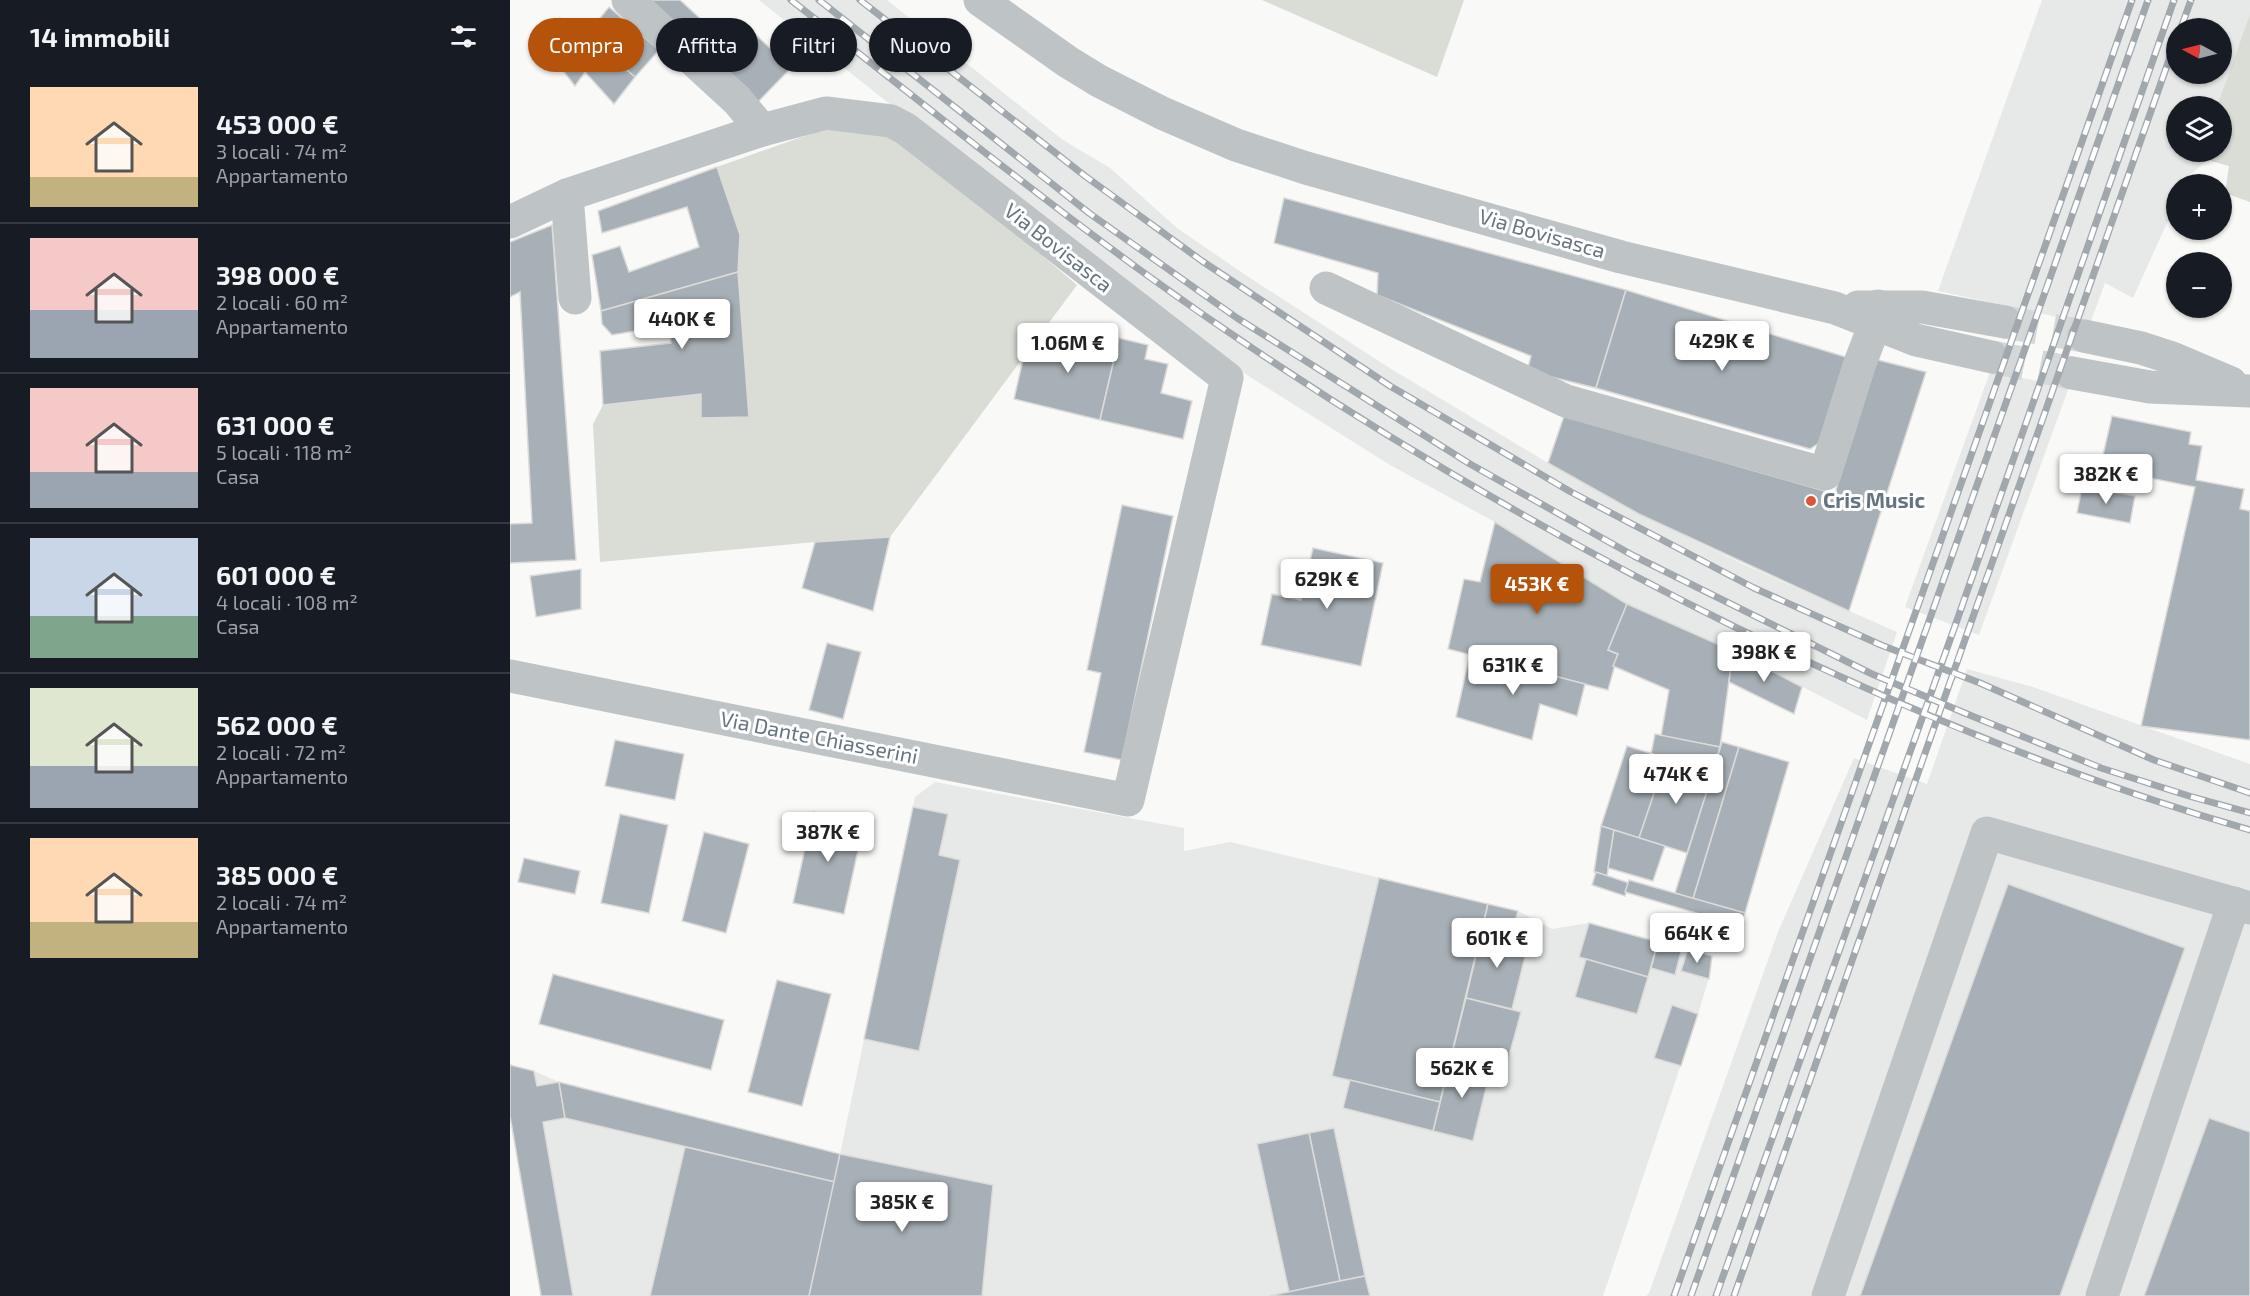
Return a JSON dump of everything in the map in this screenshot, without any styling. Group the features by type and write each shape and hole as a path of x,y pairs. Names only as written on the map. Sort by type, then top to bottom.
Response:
{"street":[{"path":"628,0 729,92 762,130"},
{"name":"Via Bovisasca","path":"980,0 1068,62 1131,98 1198,130 1270,157 1621,257 1820,304 1849,307 1877,315 1916,340 1992,357"},
{"name":"Via Bovisasca","path":"510,222 567,195 762,130 826,113 891,121 901,125 1227,378 1128,800"},
{"path":"567,195 575,298"},
{"path":"1326,288 1566,401 1825,474 1877,315"},
{"name":"Via Bovisasca","path":"1877,315 1922,306 2005,321"},
{"path":"2084,336 2172,357 2250,390"},
{"path":"2072,373 2151,387 2250,390"},
{"name":"Via Dante Chiasserini","path":"510,676 1128,800"},
{"path":"1828,1296 1987,833 2242,906 2102,1296"}],"shaded area":[{"path":"759,0 887,0 910,18 869,18 869,72 972,72 972,68 1063,140 1110,168 1177,228 1388,367 1548,463 1639,514 1747,566 1897,632 1867,720 1733,651 1627,604 1495,522 1390,465 1250,377 1153,308 850,72 857,72 857,18 782,18"},
{"path":"1262,0 1464,0 1437,77"},
{"path":"2042,0 2250,0 2250,14 2232,64 2232,18 2166,18 2166,84 2225,84 2221,96 2166,96 2166,162 2205,162 2191,174 2166,174 2166,225 2133,298 2105,283 2090,324 1938,291"},
{"path":"2250,14 2250,202 2232,196 2232,174 2228,174 2229,166 2214,162 2232,162 2232,96 2221,96 2225,84 2232,84 2232,64"},
{"path":"841,123 894,130 1077,285 890,537 600,562 593,424 603,405 701,394 701,418 749,416 738,272 740,235 717,167"},
{"path":"1990,372 2069,387 1979,635 1905,607"},
{"path":"1967,669 2033,687 2250,764 2250,1296 1646,1296 1778,932 1854,758 1927,784"},
{"path":"935,782 1184,828 1184,851 1230,842 1518,911 1552,929 1589,923 1712,956 1711,971 1698,1014 1603,1296 541,1296 510,1116 510,1065 534,1071 559,1082 840,1154 915,797"}],"building":[{"path":"644,0 680,0 700,18 664,18"},
{"path":"609,7 622,18 600,18"},
{"path":"644,37 656,47 656,53 644,67"},
{"path":"758,37 770,48 770,72 787,72 757,103 724,72 758,72"},
{"path":"564,72 585,72 575,86"},
{"path":"585,72 629,72 635,77 614,104"},
{"path":"629,72 639,72 635,77"},
{"path":"717,167 740,235 738,272 601,311 592,255 620,246 629,272 699,247 687,207 602,233 598,211"},
{"path":"1284,198 1626,290 1596,388 1527,371 1531,356 1377,295 1378,273 1274,243"},
{"path":"552,225 576,560 510,563 510,524 532,523 520,292 510,297 510,242"},
{"path":"738,272 749,417 701,418 701,394 603,405 600,351 671,343 670,325 612,335 602,324 601,311"},
{"path":"1626,290 1849,358 1828,437 1810,449 1596,388"},
{"path":"1090,331 1119,338 1100,420 1014,399 1024,355 1042,333 1087,344"},
{"path":"1119,338 1148,345 1145,359 1168,364 1161,393 1192,401 1183,439 1100,420"},
{"path":"1870,358 1926,372 1849,611 1639,514 1548,463 1564,416 1835,494"},
{"path":"2112,416 2191,432 2189,444 2202,446 2196,480 2244,489 2240,509 2250,511 2250,740 2141,726 2195,487 2100,468"},
{"path":"2082,487 2135,496 2130,523 2077,513"},
{"path":"1122,505 1173,516 1122,760 1084,752 1101,673 1087,670"},
{"path":"1495,522 1627,604 1608,650 1618,654 1608,690 1448,649 1464,579 1480,582"},
{"path":"890,537 873,611 802,588 815,542"},
{"path":"1313,548 1383,563 1361,666 1261,645 1272,594 1301,600"},
{"path":"581,569 581,609 536,617 530,576"},
{"path":"1627,604 1733,651 1720,747 1661,736 1669,690 1613,666 1618,654 1608,650"},
{"path":"827,643 861,652 843,719 809,710"},
{"path":"1733,651 1802,687 1794,714 1729,682"},
{"path":"1470,654 1585,684 1577,716 1540,704 1532,740 1456,717"},
{"path":"1655,734 1720,747 1713,772 1651,754"},
{"path":"615,740 684,754 675,800 605,786"},
{"path":"1722,742 1739,747 1693,899 1675,893"},
{"path":"1627,746 1666,758 1639,838 1601,826"},
{"path":"1739,747 1789,762 1745,913 1693,899"},
{"path":"1666,758 1713,772 1687,853 1639,838"},
{"path":"913,807 948,814 939,855 960,860 919,1051 864,1039"},
{"path":"813,812 864,823 844,914 793,903"},
{"path":"620,814 668,825 649,913 601,903"},
{"path":"1601,826 1614,830 1607,876 1594,872"},
{"path":"1614,830 1665,846 1653,881 1608,868"},
{"path":"704,832 749,844 726,933 682,921"},
{"path":"524,858 580,871 575,894 518,882"},
{"path":"1596,872 1629,883 1625,896 1592,885"},
{"path":"1379,878 1488,904 1440,1102 1332,1076"},
{"path":"1629,880 1745,913 1740,926 1625,892"},
{"path":"2008,884 2185,948 2060,1296 1860,1296"},
{"path":"1488,904 1518,911 1511,937 1482,930"},
{"path":"1589,923 1658,942 1648,977 1579,957"},
{"path":"1482,930 1529,941 1512,1009 1466,998"},
{"path":"1658,942 1682,948 1675,975 1651,968"},
{"path":"1688,949 1712,956 1709,979 1681,971"},
{"path":"1586,959 1648,977 1637,1014 1575,997"},
{"path":"553,974 724,1020 711,1070 539,1024"},
{"path":"777,980 831,994 802,1106 748,1092"},
{"path":"1466,998 1521,1012 1505,1071 1451,1058"},
{"path":"1672,1005 1698,1014 1681,1066 1654,1058"},
{"path":"1451,1058 1491,1068 1473,1141 1433,1131"},
{"path":"510,1065 534,1071 537,1086 559,1082 565,1118 543,1122 573,1296 541,1296 510,1116"},
{"path":"1350,1080 1440,1102 1433,1131 1343,1108"},
{"path":"559,1082 840,1154 835,1182 565,1118"},
{"path":"2209,1118 2250,1132 2250,1296 2144,1296"},
{"path":"1334,1128 1365,1276 1340,1281 1309,1133"},
{"path":"1309,1133 1340,1281 1289,1292 1257,1144"},
{"path":"685,1147 835,1182 809,1296 650,1296"},
{"path":"840,1154 993,1185 982,1296 809,1296"},
{"path":"1365,1276 1370,1296 1269,1296 1340,1281"}],"tunnel":[{"path":"2005,322 2084,336"},
{"path":"1992,357 2072,373"}],"railway":[{"path":"791,0 1140,270 1283,369 1506,505 1659,589 1862,687 2053,765 2250,830"},
{"path":"819,0 1089,213 1237,318 1470,464 1634,556 1872,674 2101,768 2250,813"},
{"path":"860,0 1085,176 1202,261 1390,386 1571,492 1754,588 1881,645 1980,683 2154,760 2250,793"},
{"path":"1674,1296 2132,0"},
{"path":"1691,1296 2148,0"},
{"path":"1716,1296 1955,626 2174,0"},
{"path":"2185,18 2191,0"},
{"path":"1734,1296 2166,68"}],"place":[{"name":"Cris Music","path":"1811,501"}]}
